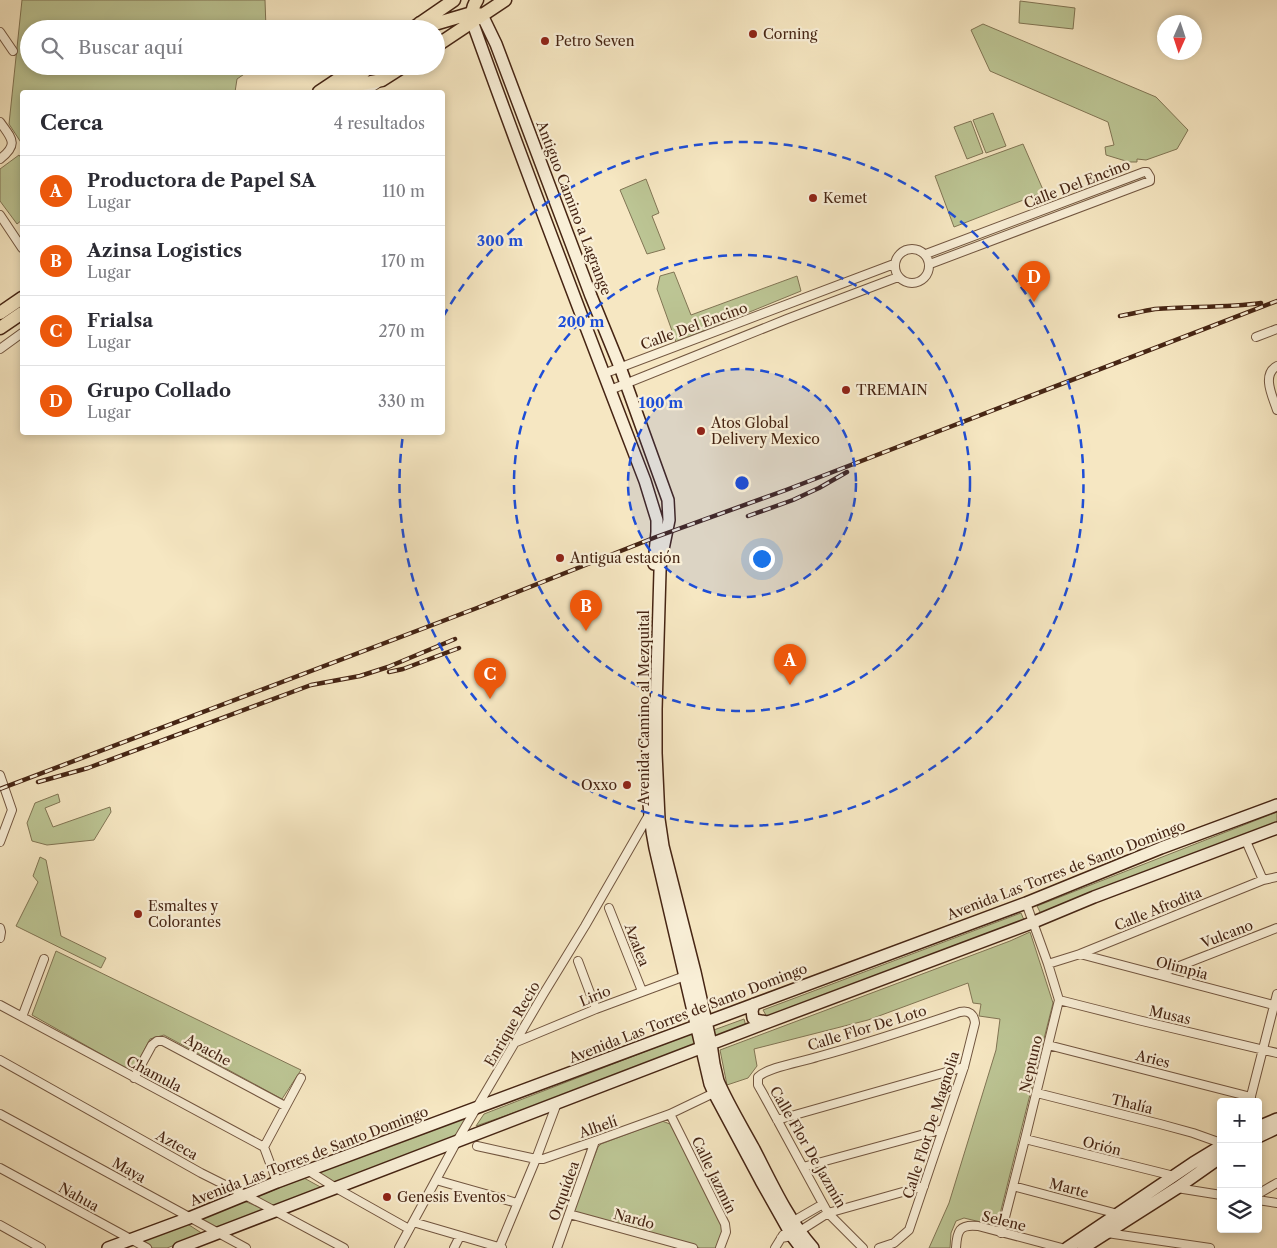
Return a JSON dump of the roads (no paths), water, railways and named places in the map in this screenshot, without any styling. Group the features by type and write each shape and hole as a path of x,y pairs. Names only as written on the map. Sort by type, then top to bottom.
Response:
{"main road":[{"path":"425,20 454,0"},
{"path":"475,16 474,5 477,0"},
{"path":"445,39 475,16 505,0"},
{"path":"445,22 475,16"},
{"path":"322,90 344,75"},
{"path":"342,90 360,75"},
{"path":"342,90 382,80 390,75"},
{"path":"0,313 20,299"},
{"path":"0,328 20,314"}],"street":[{"name":"Antiguo Camino a Lagrange","path":"475,16 496,44 591,296 620,367 668,500 668,527"},
{"path":"475,16 528,177 645,481 660,475"},
{"path":"0,32 13,51"},
{"path":"367,90 382,80"},
{"path":"0,122 11,140 12,147 0,159"},
{"name":"Calle Del Encino","path":"926,254 1144,172 1147,172 1150,176 1150,181 930,264"},
{"path":"0,215 20,245"},
{"path":"917,248 926,254 930,264 928,273 922,280 914,283 905,282 898,277 894,264 898,254 907,249 917,248"},
{"name":"Calle Del Encino","path":"603,374 894,264"},
{"name":"Calle Del Encino","path":"610,390 898,277"},
{"path":"822,291 827,304"},
{"path":"1256,337 1277,329"},
{"path":"0,349 20,334"},
{"path":"1276,366 1271,370 1269,381 1277,410"},
{"name":"Avenida Camino al Mezquital","path":"645,481 657,520 647,755 655,848 685,976 701,1024 706,1046 710,1084 718,1092 800,1248"},
{"name":"Avenida Camino al Mezquital","path":"668,527 660,571 653,811 695,972 701,1024"},
{"path":"0,776 12,810 0,842"},
{"name":"Avenida Las Torres de Santo Domingo","path":"108,1248 189,1218 277,1182 1026,903 1161,848 1277,805"},
{"name":"Enrique Recio","path":"399,1248 457,1141 653,811"},
{"path":"179,1248 1277,828"},
{"path":"1246,841 1264,880"},
{"name":"Calle Afrodita","path":"1048,964 1080,954 1264,880 1277,877"},
{"path":"1026,903 1059,1000"},
{"name":"Azalea","path":"609,908 642,992"},
{"path":"0,928 0,938"},
{"name":"Vulcano","path":"1159,974 1277,928"},
{"name":"Olimpia","path":"1080,954 1276,1006"},
{"path":"22,1017 44,959"},
{"path":"578,961 596,1009"},
{"name":"Lirio","path":"514,1043 596,1009 685,976"},
{"path":"1250,1098 1262,1050 1276,1006 1277,994"},
{"name":"Neptuno","path":"1000,1232 1025,1140 1059,1000"},
{"name":"Musas","path":"1059,1000 1277,1053"},
{"path":"754,1004 753,1018 768,1022"},
{"name":"Chamula","path":"0,1005 264,1147"},
{"name":"Calle Flor De Loto","path":"758,1077 767,1071 816,1058 960,1012 967,1011 973,1015 974,1026"},
{"name":"Calle Flor De Magnolia","path":"879,1248 894,1243 909,1230 964,1067 974,1026"},
{"name":"Apache","path":"134,1078 152,1045 157,1041 163,1041 285,1106"},
{"name":"Aries","path":"1048,1045 1246,1098"},
{"name":"Azteca","path":"0,1060 201,1173 344,1248"},
{"path":"777,1120 964,1067"},
{"name":"Calle Flor De Jazmín","path":"758,1077 760,1088 823,1204 828,1212 863,1248"},
{"path":"277,1182 264,1147 301,1078"},
{"name":"Alhelí","path":"478,1146 536,1159 548,1157 670,1114 718,1092"},
{"name":"Thalía","path":"1037,1092 1193,1133 1217,1143"},
{"path":"309,1170 336,1188 411,1226 460,1236 501,1248 557,1103"},
{"name":"Maya","path":"0,1114 246,1248"},
{"name":"Calle Jazmín","path":"670,1114 725,1224 726,1232 720,1248"},
{"path":"1262,1125 1277,1119"},
{"path":"1262,1135 1277,1128"},
{"path":"803,1167 943,1129"},
{"name":"Orión","path":"1025,1140 1174,1176"},
{"name":"Orquídea","path":"557,1248 595,1141"},
{"path":"1067,1248 1217,1148"},
{"path":"1083,1248 1177,1188 1217,1160"},
{"name":"Nahua","path":"0,1168 147,1248"},
{"path":"436,1180 517,1203"},
{"path":"1262,1192 1277,1183"},
{"path":"791,1230 828,1212 924,1186"},
{"name":"Marte","path":"1013,1186 1118,1214"},
{"path":"1177,1188 1217,1195"},
{"path":"1262,1200 1277,1202"},
{"path":"775,1248 791,1230 823,1204"},
{"name":"Nardo","path":"569,1214 692,1248"},
{"path":"0,1225 41,1248"},
{"name":"Selene","path":"956,1248 958,1233 966,1226 978,1226 1062,1248"},
{"name":"Avenida Camino al Mezquital","path":"791,1230 813,1248"},
{"path":"1107,1233 1210,1248"},
{"path":"454,1248 460,1236"}],"railway":[{"path":"0,789 1277,301"},
{"path":"1120,316 1155,309 1235,306 1261,303"},
{"path":"748,516 793,500 847,472"},
{"path":"38,782 88,768 311,685 360,676 388,667 455,639"},
{"path":"389,672 403,669 459,648"}],"place":[{"name":"Corning","path":"753,34"},
{"name":"Petro Seven","path":"545,41"},
{"name":"Kemet","path":"813,198"},
{"name":"Grupo Collado","path":"1034,302"},
{"name":"TREMAIN","path":"846,390"},
{"name":"Atos Global Delivery Mexico","path":"701,431"},
{"name":"Antigua estación","path":"560,558"},
{"name":"Azinsa Logistics","path":"586,631"},
{"name":"Productora de Papel SA","path":"790,685"},
{"name":"Frialsa","path":"490,699"},
{"name":"Oxxo","path":"627,785"},
{"name":"Esmaltes y Colorantes","path":"138,914"},
{"name":"Genesis Eventos","path":"387,1197"}]}
